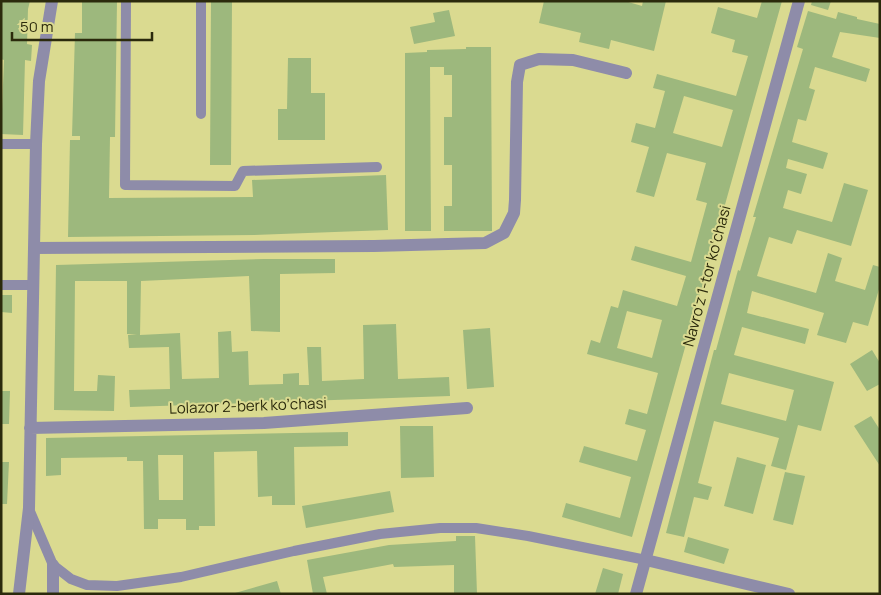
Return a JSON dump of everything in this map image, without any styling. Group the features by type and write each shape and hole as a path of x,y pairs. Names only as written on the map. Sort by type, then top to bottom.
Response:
{"street":[{"path":"19,594 29,508 36,144 39,81 52,1"},
{"path":"636,594 799,1"},
{"path":"34,248 365,246 485,243 504,233 514,213 517,82 520,66 539,59 573,60 626,73"},
{"name":"Lolazor 2-berk koʼchasi","path":"30,428 264,424 466,408"},
{"path":"646,560 789,594"},
{"path":"53,565 53,594"}],"lane":[{"path":"126,1 125,185 235,186 243,172 377,167"},
{"path":"201,1 201,114"},
{"path":"1,144 36,144"},
{"path":"1,285 34,285"},
{"path":"29,508 53,565 71,579 87,585 117,586 181,577 294,550 380,534 440,528 476,528 528,536 646,560"}],"building":[{"path":"1,1 30,1 27,44 32,45 31,61 25,60 23,135 1,134 4,60 1,59"},
{"path":"82,1 117,1 115,137 110,137 109,198 253,197 252,180 386,175 388,230 254,235 68,237 70,140 80,140 80,136 72,136 75,33 82,33"},
{"path":"211,1 232,1 231,165 210,165"},
{"path":"544,1 625,1 642,6 643,1 666,1 654,51 611,40 609,49 579,42 581,33 539,23"},
{"path":"762,1 782,1 632,537 562,517 566,503 620,518 631,477 579,462 584,446 637,461 646,430 625,424 629,409 647,414 658,373 587,354 591,340 600,343 611,306 618,308 623,290 677,306 686,276 631,260 635,246 691,262 707,203 696,200 706,163 667,153 654,197 636,192 649,147 631,142 636,123 655,128 665,91 653,88 657,74 736,96 748,56 732,52 735,40 711,33 718,7 757,18","holes":["684,96 733,110 722,147 673,133","627,311 662,320 652,358 617,348"]},
{"path":"812,1 831,1 828,10 811,5"},
{"path":"449,10 455,36 414,44 410,27 435,22 433,13"},
{"path":"808,11 836,19 838,12 857,17 857,19 880,24 880,38 840,32 832,57 870,69 866,82 815,67 809,88 815,90 806,121 798,119 792,142 828,153 823,169 788,159 786,168 807,174 801,194 788,190 783,208 832,222 844,183 868,190 851,246 797,230 792,244 769,237 757,276 816,293 828,253 842,258 835,281 865,290 873,265 880,267 880,286 868,326 853,322 846,343 817,335 824,313 752,291 747,313 809,329 805,344 742,327 734,355 834,382 821,431 798,425 786,470 771,466 779,438 714,421 698,483 712,487 708,500 694,497 684,537 666,533 714,350 716,350 738,270 740,271 756,217 753,217 803,49 797,47","holes":["729,373 794,390 786,421 721,404"]},
{"path":"466,47 491,47 492,231 444,231 444,206 452,206 452,165 444,165 444,117 452,117 452,75 444,75 444,67 430,67 431,231 405,231 405,53 427,52 427,50 466,49"},
{"path":"288,58 311,58 311,93 325,93 325,140 278,140 278,109 287,109"},
{"path":"264,259 335,259 335,273 280,274 280,332 251,331 249,276 141,281 140,335 180,333 182,379 219,378 218,332 231,331 232,352 248,351 249,385 283,384 283,374 299,373 299,385 309,385 307,347 321,347 322,381 364,379 363,325 396,324 398,379 449,377 450,396 130,407 129,390 170,389 169,347 129,348 128,335 137,334 127,334 127,281 75,281 74,391 97,391 98,375 115,376 114,411 54,410 56,265"},
{"path":"1,295 12,295 12,313 1,312"},
{"path":"490,328 494,387 467,389 463,330"},
{"path":"872,350 880,363 880,384 867,391 850,364"},
{"path":"1,391 10,391 9,424 1,424"},
{"path":"871,416 880,430 880,466 854,426"},
{"path":"400,426 433,426 434,477 401,478"},
{"path":"348,432 348,446 294,447 295,505 272,505 272,496 258,497 257,451 214,452 215,526 199,526 199,530 186,530 186,519 158,519 158,529 144,529 143,461 127,461 127,457 61,458 61,475 46,476 46,438","holes":["158,455 183,455 183,500 159,500"]},
{"path":"737,457 766,465 753,514 724,506"},
{"path":"1,462 9,462 7,504 1,504"},
{"path":"785,472 805,476 793,525 773,520"},
{"path":"390,491 394,512 306,528 302,506"},
{"path":"456,536 475,536 477,594 454,594 454,565 394,567 393,564 323,577 327,594 313,594 307,560 389,545 456,541"},
{"path":"688,537 729,549 724,564 684,552"},
{"path":"603,568 623,574 618,594 595,594"},
{"path":"277,581 281,594 235,594 235,593"}]}
